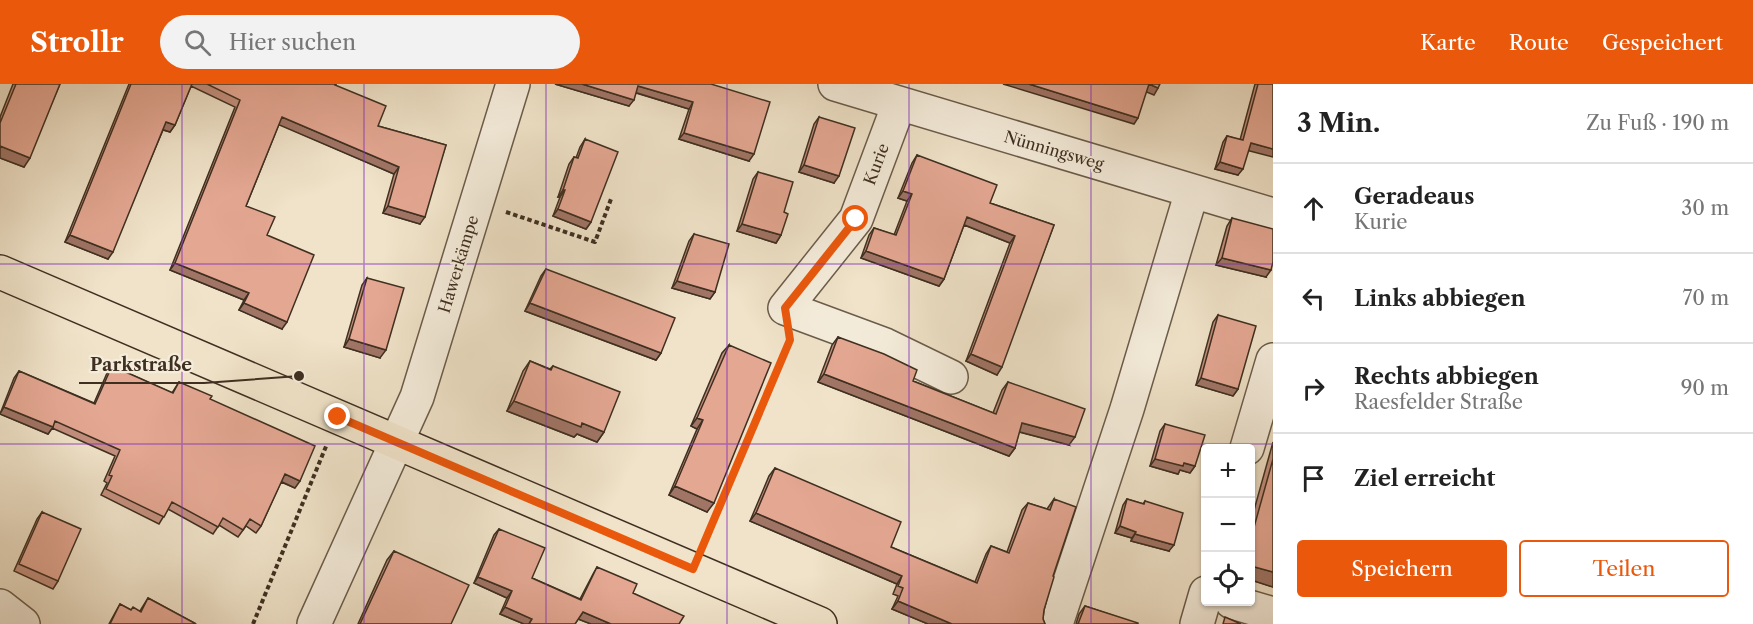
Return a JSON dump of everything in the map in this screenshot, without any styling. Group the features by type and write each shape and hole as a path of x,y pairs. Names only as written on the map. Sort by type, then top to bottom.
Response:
{"main road":[{"path":"0,272 820,624"}],"street":[{"name":"Hawerkämpe","path":"314,624 417,397 513,84"},
{"name":"Nünningsweg","path":"835,84 1273,215"},
{"name":"Kurie","path":"785,308 856,219 899,104"},
{"path":"1056,624 1127,409 1192,191"},
{"path":"785,308 885,345 951,377"},
{"path":"1248,444 1273,360"},
{"path":"0,606 23,624"},
{"path":"1197,624 1202,606"},
{"path":"1246,606 1273,614"}],"path":[{"path":"477,202 596,242 612,199"},
{"path":"693,569 790,340 785,308"},
{"path":"253,624 338,417"}],"building":[{"path":"16,84 60,84 30,158 0,146 0,123"},
{"path":"131,84 192,84 175,125 166,122 113,252 70,235"},
{"path":"207,84 336,84 386,106 378,126 446,145 425,217 388,206 399,167 282,117 246,206 275,217 267,235 314,255 287,322 244,303 249,293 175,263 240,100"},
{"path":"582,84 711,84 770,102 754,154 684,133 693,102 638,86 634,100"},
{"path":"1029,84 1149,84 1138,118"},
{"path":"1258,84 1273,84 1273,149 1251,143 1243,169 1220,162 1227,136 1243,140"},
{"path":"819,117 855,128 839,176 804,165"},
{"path":"585,139 618,152 591,222 558,209 574,157 578,158"},
{"path":"917,155 997,185 990,203 1054,225 1002,367 971,354 1015,236 967,217 944,279 866,251 874,228 896,235 912,194 903,191"},
{"path":"758,172 793,182 784,212 788,214 781,235 742,224"},
{"path":"1232,218 1273,229 1271,270 1222,258"},
{"path":"694,234 729,244 715,292 677,281"},
{"path":"546,269 675,318 661,353 530,303"},
{"path":"367,278 404,288 386,350 349,339"},
{"path":"1218,315 1256,326 1238,389 1201,378"},
{"path":"838,337 884,354 917,370 913,381 996,414 1008,382 1085,409 1075,437 1022,423 1015,448 824,374"},
{"path":"729,345 771,363 714,503 675,486 703,420 697,418"},
{"path":"530,361 551,370 553,366 620,392 604,432 582,423 581,427 514,401"},
{"path":"112,366 173,393 179,382 212,396 210,399 315,446 300,481 285,474 261,526 250,519 243,530 223,518 218,527 172,502 164,517 106,489 112,476 109,475 120,450 55,421 53,427 4,407 19,371 95,404"},
{"path":"1165,424 1205,435 1195,466 1184,463 1183,466 1155,459"},
{"path":"1273,459 1273,572 1255,567 1255,524"},
{"path":"775,468 901,522 891,547 977,583 991,546 1009,553 1028,503 1050,510 1054,499 1076,507 1053,576 1044,610 1045,624 952,624 898,601 903,588 898,586 902,576 756,513"},
{"path":"1127,499 1144,504 1145,501 1183,513 1174,545 1135,534 1136,532 1120,526"},
{"path":"42,512 81,529 58,581 19,564"},
{"path":"499,529 545,548 532,578 581,600 597,567 637,584 633,593 684,616 679,624 611,624 583,612 575,624 529,624 532,619 505,607 512,591 478,577"},
{"path":"394,551 469,585 451,624 360,624"},
{"path":"148,598 196,624 110,624 120,604 131,610 133,607 141,612"},
{"path":"1085,606 1138,623 1138,624 1078,624"},
{"path":"1225,617 1241,624 1223,624"}],"place":[{"name":"Parkstraße","path":"299,376"}],"route":[{"path":"338,417 693,569 790,340 785,308 856,219"}]}
